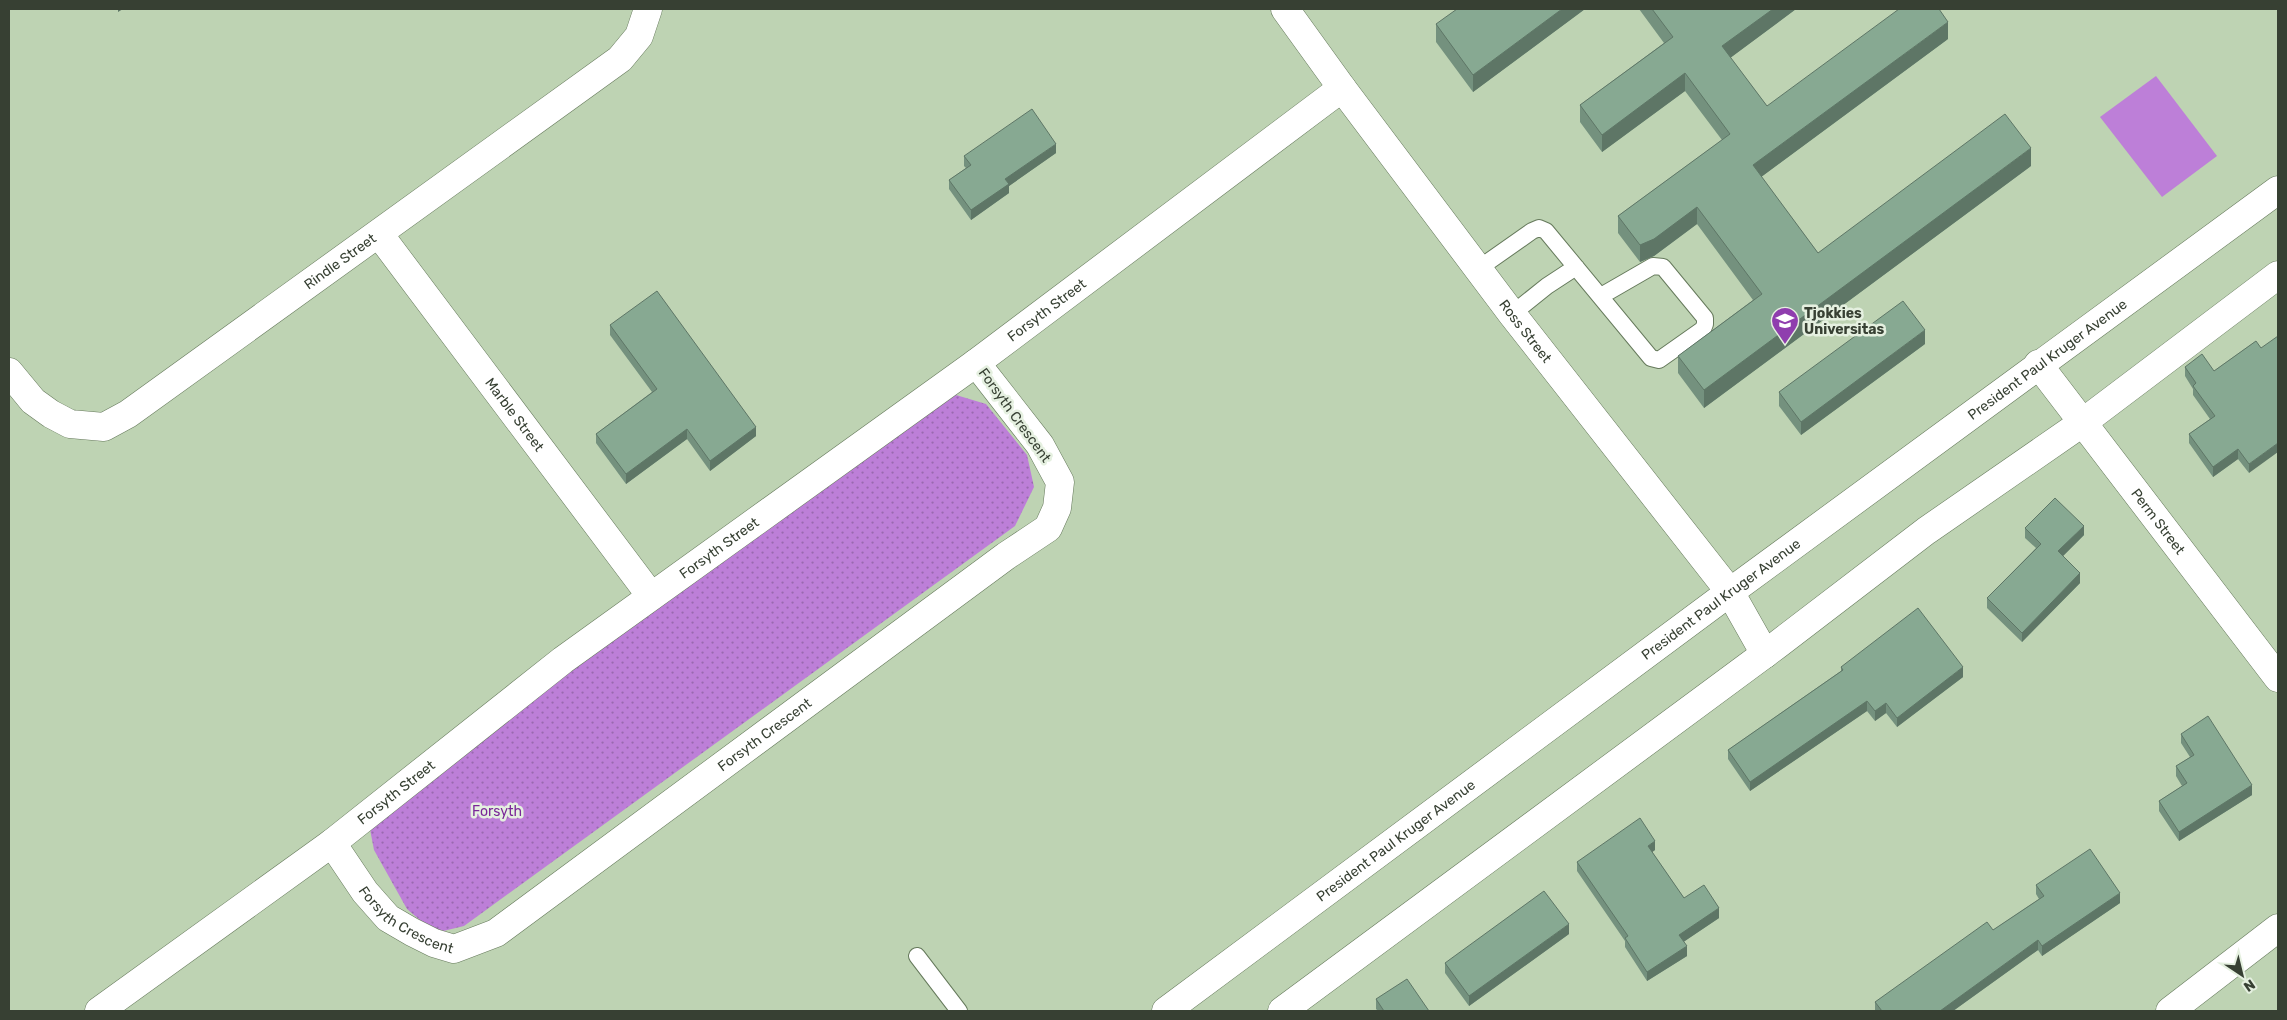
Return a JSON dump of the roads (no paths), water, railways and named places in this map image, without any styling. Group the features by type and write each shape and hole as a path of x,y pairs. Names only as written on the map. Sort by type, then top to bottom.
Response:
{"street":[{"name":"Rindle Street","path":"9,372 33,401 51,414 70,424 104,427 128,414 620,59 639,36 648,9"},
{"name":"Ross Street","path":"1285,9 1512,314 1730,592 1765,654"},
{"name":"Forsyth Street","path":"99,1011 332,843 556,666 976,362 1342,88"},
{"name":"President Paul Kruger Avenue","path":"1166,1011 2038,364 2278,190"},
{"name":"Marble Street","path":"379,234 651,596"},
{"path":"1282,1011 1765,654 1926,531 2082,422 2278,275"},
{"name":"Forsyth Crescent","path":"332,843 365,892 388,918 412,932 434,943 454,949 496,933 1006,556 1048,528 1057,508 1060,482 1040,445 976,362"},
{"name":"Perm Street","path":"2038,364 2105,449 2278,678"},
{"path":"2170,1011 2278,928"}],"lane":[{"path":"1478,269 1539,228 1546,231 1651,358 1659,360 1703,329 1705,324 1705,318 1663,267 1659,265 1653,266 1601,296"},
{"path":"1512,314 1546,286 1576,267"},
{"path":"918,956 959,1011"}],"place":[{"name":"Tjokkies Universitas","path":"1785,345"}],"park label":[{"name":"Forsyth","path":"497,811"}]}
